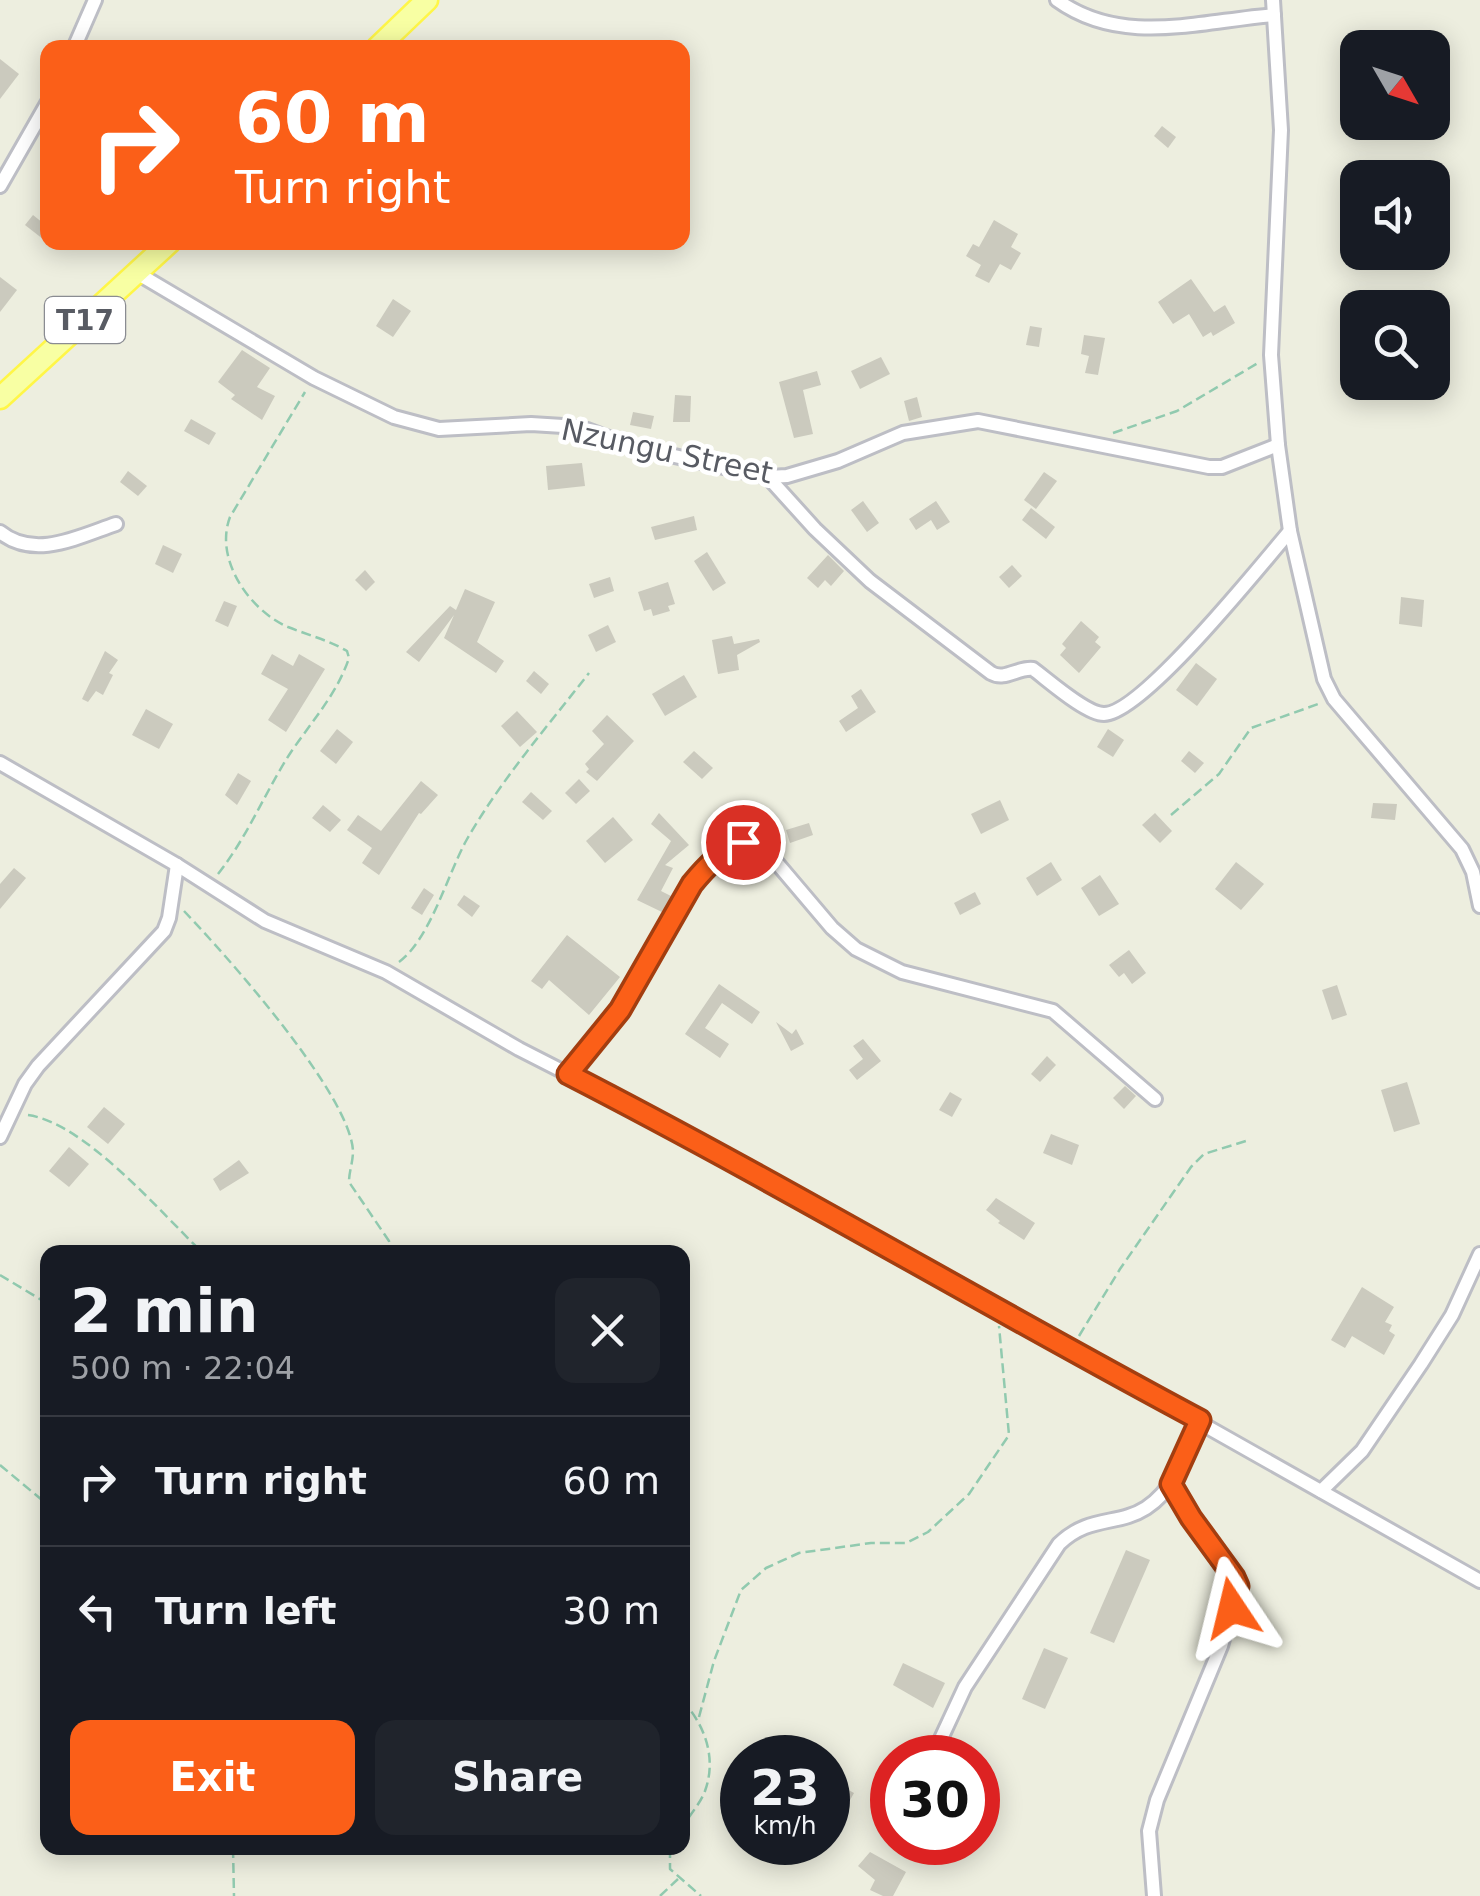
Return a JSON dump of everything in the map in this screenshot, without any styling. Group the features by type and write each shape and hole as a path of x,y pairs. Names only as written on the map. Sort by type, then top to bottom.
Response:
{"main road":[{"path":"385,40 427,0"},
{"name":"T17","path":"0,398 162,250"}],"street":[{"path":"78,40 96,0"},
{"path":"1057,0 1098,23 1134,29 1274,15"},
{"path":"1272,0 1281,130 1271,356 1290,531 1324,680 1334,699 1462,849 1480,902"},
{"path":"0,186 40,116"},
{"name":"Nzungu Street","path":"138,273 314,378 394,417 439,429 564,426 630,446 768,477 804,472 903,433 958,422 978,421 1222,468 1278,445"},
{"path":"768,477 870,581 991,673 1002,676 1033,668 1092,712 1106,714 1121,709 1178,660 1290,531"},
{"path":"0,532 24,546 44,545 116,524"},
{"path":"0,763 177,865 265,921 386,972 568,1074 717,1150 1480,1580"},
{"path":"568,1074 620,1010 704,868 743,842 766,849 832,928 856,949 902,972 1053,1010 1155,1099"},
{"path":"0,1137 38,1066 157,942 170,918 177,865"},
{"path":"1321,1491 1362,1451 1421,1364 1452,1314 1480,1254"},
{"path":"943,1735 965,1687 1059,1544 1072,1531 1088,1524 1146,1508 1171,1484 1200,1420"},
{"path":"1154,1896 1149,1831 1157,1800 1221,1646 1238,1586 1171,1484"}],"path":[{"path":"1083,442 1178,412 1271,356"},
{"path":"208,886 234,854 290,753 332,694 349,658 347,650 287,627 255,604 228,559 225,538 230,518 314,378"},
{"path":"386,972 406,958 418,942 466,842 507,780 589,672"},
{"path":"1171,815 1219,774 1251,728 1334,699"},
{"path":"173,899 257,993 327,1089 353,1148 349,1182 390,1245"},
{"path":"12,1113 36,1116 74,1133 195,1245"},
{"path":"1071,1351 1120,1269 1191,1166 1204,1154 1249,1140"},
{"path":"0,1275 40,1299"},
{"path":"699,1717 714,1661 741,1590 766,1568 800,1553 871,1543 906,1543 928,1532 969,1494 1009,1434 997,1309"},
{"path":"0,1464 40,1498"},
{"path":"690,1708 699,1717 710,1752 705,1792 690,1815"},
{"path":"233,1855 234,1896"},
{"path":"670,1855 670,1869 701,1896"},
{"path":"660,1896 679,1878"}],"building":[{"path":"0,59 19,74 0,99"},
{"path":"1162,126 1176,137 1168,148 1154,136"},
{"path":"33,215 40,221 40,237 25,225"},
{"path":"994,220 1018,234 1011,247 1021,253 1011,270 1000,264 989,283 975,276 981,265 966,256 973,244 979,247"},
{"path":"0,277 17,290 0,312"},
{"path":"1191,279 1214,312 1225,305 1235,323 1213,336 1211,332 1203,337 1189,314 1173,324 1158,302"},
{"path":"393,299 411,311 393,337 376,326"},
{"path":"1030,326 1042,328 1039,347 1026,345"},
{"path":"1084,335 1105,338 1098,375 1085,373 1089,356 1081,354"},
{"path":"242,350 270,368 257,387 275,396 262,420 231,399 235,395 218,382"},
{"path":"881,357 890,374 860,389 851,371"},
{"path":"817,371 821,385 803,390 813,434 794,438 779,382"},
{"path":"675,395 691,396 690,422 673,422"},
{"path":"917,397 922,417 909,421 904,401"},
{"path":"633,412 654,416 651,429 630,425"},
{"path":"191,419 216,433 209,445 184,431"},
{"path":"582,463 585,486 548,490 546,466"},
{"path":"128,471 147,486 138,496 120,482"},
{"path":"1044,472 1057,481 1036,509 1024,500"},
{"path":"863,501 879,523 867,532 851,510"},
{"path":"936,501 950,522 937,530 931,520 916,530 909,519"},
{"path":"1031,508 1055,527 1046,539 1022,520"},
{"path":"694,516 697,530 655,540 651,527"},
{"path":"163,545 182,554 173,573 155,564"},
{"path":"707,552 726,583 713,591 694,561"},
{"path":"828,555 844,571 831,586 825,580 818,588 807,578"},
{"path":"1012,565 1022,576 1009,588 999,577"},
{"path":"365,570 375,582 366,591 355,580"},
{"path":"610,577 614,591 594,598 589,584"},
{"path":"668,582 675,604 668,606 670,611 653,616 651,609 644,611 638,592"},
{"path":"465,589 495,602 477,642 504,661 496,673 444,638 454,615 419,662 406,652 450,606 456,610"},
{"path":"1401,597 1424,600 1422,627 1399,624"},
{"path":"224,601 237,606 228,627 215,621"},
{"path":"1081,621 1099,637 1095,642 1101,647 1079,673 1060,655 1066,648 1062,644"},
{"path":"608,625 616,642 596,652 588,635"},
{"path":"732,636 734,644 759,639 760,642 737,655 739,670 718,674 712,640"},
{"path":"105,651 118,660 109,673 113,675 103,695 96,691 88,702 82,699"},
{"path":"272,654 293,666 299,654 325,669 286,732 268,720 288,689 261,674"},
{"path":"1196,663 1217,679 1197,706 1176,690"},
{"path":"534,671 549,684 541,694 526,681"},
{"path":"684,675 697,697 665,716 652,694"},
{"path":"861,689 876,712 846,732 839,721 858,708 851,696"},
{"path":"146,709 173,724 159,749 132,735"},
{"path":"517,711 537,732 520,747 501,726"},
{"path":"607,715 634,741 597,781 586,772 589,769 585,764 604,744 592,731"},
{"path":"337,729 353,742 336,764 320,751"},
{"path":"1108,729 1124,740 1113,757 1097,747"},
{"path":"694,751 713,768 702,779 683,762"},
{"path":"1189,751 1204,763 1195,773 1181,761"},
{"path":"238,773 251,781 237,805 225,795"},
{"path":"579,779 590,791 576,804 565,793"},
{"path":"421,781 438,795 419,813 379,875 362,863 372,848 347,830 358,815 381,831"},
{"path":"531,792 552,811 543,820 522,802"},
{"path":"1000,800 1009,820 981,834 971,814"},
{"path":"1373,803 1397,804 1395,820 1371,818"},
{"path":"323,805 341,820 330,832 312,818"},
{"path":"659,813 689,845 665,865 673,868 661,891 673,897 664,913 637,900 671,841 651,824"},
{"path":"1155,813 1172,831 1160,843 1142,825"},
{"path":"613,817 633,840 605,863 586,841"},
{"path":"809,823 813,835 790,843 786,830"},
{"path":"1051,862 1062,880 1037,896 1026,878"},
{"path":"1236,862 1264,884 1241,910 1215,889"},
{"path":"14,868 26,878 0,909 0,884"},
{"path":"1100,875 1119,904 1099,916 1081,888"},
{"path":"424,888 434,895 422,915 411,908"},
{"path":"975,892 981,904 960,915 954,903"},
{"path":"464,895 480,906 472,917 457,905"},
{"path":"567,935 620,977 589,1015 549,980 542,989 531,981"},
{"path":"1129,950 1146,973 1132,984 1124,973 1119,977 1109,965"},
{"path":"719,984 760,1012 752,1024 722,1003 705,1028 729,1044 720,1058 685,1034"},
{"path":"1337,985 1347,1015 1332,1020 1322,990"},
{"path":"776,1022 792,1034 796,1029 804,1044 791,1051"},
{"path":"863,1039 881,1061 857,1080 849,1070 863,1059 853,1046"},
{"path":"1047,1056 1056,1065 1040,1082 1031,1074"},
{"path":"1407,1082 1420,1124 1394,1132 1381,1090"},
{"path":"1125,1086 1136,1096 1124,1109 1113,1098"},
{"path":"950,1092 962,1099 952,1117 939,1110"},
{"path":"104,1107 125,1124 108,1144 87,1127"},
{"path":"1051,1134 1079,1145 1072,1165 1043,1153"},
{"path":"69,1147 89,1164 69,1187 49,1171"},
{"path":"239,1160 249,1173 220,1191 213,1179"},
{"path":"996,1198 1035,1223 1024,1240 986,1210"},
{"path":"1362,1287 1394,1307 1385,1322 1392,1325 1389,1331 1395,1335 1384,1355 1352,1336 1345,1348 1331,1340"},
{"path":"1126,1550 1150,1560 1114,1643 1090,1633"},
{"path":"1044,1648 1068,1658 1045,1709 1022,1699"},
{"path":"903,1663 945,1683 933,1708 893,1685"},
{"path":"870,1852 870,1865 893,1865 906,1872 893,1896 883,1896 870,1890 875,1880 858,1866"}],"route":[{"path":"743,842 704,868 620,1010 568,1074 717,1150 1200,1420 1171,1484 1234,1577 1238,1586 1232,1608"}]}
